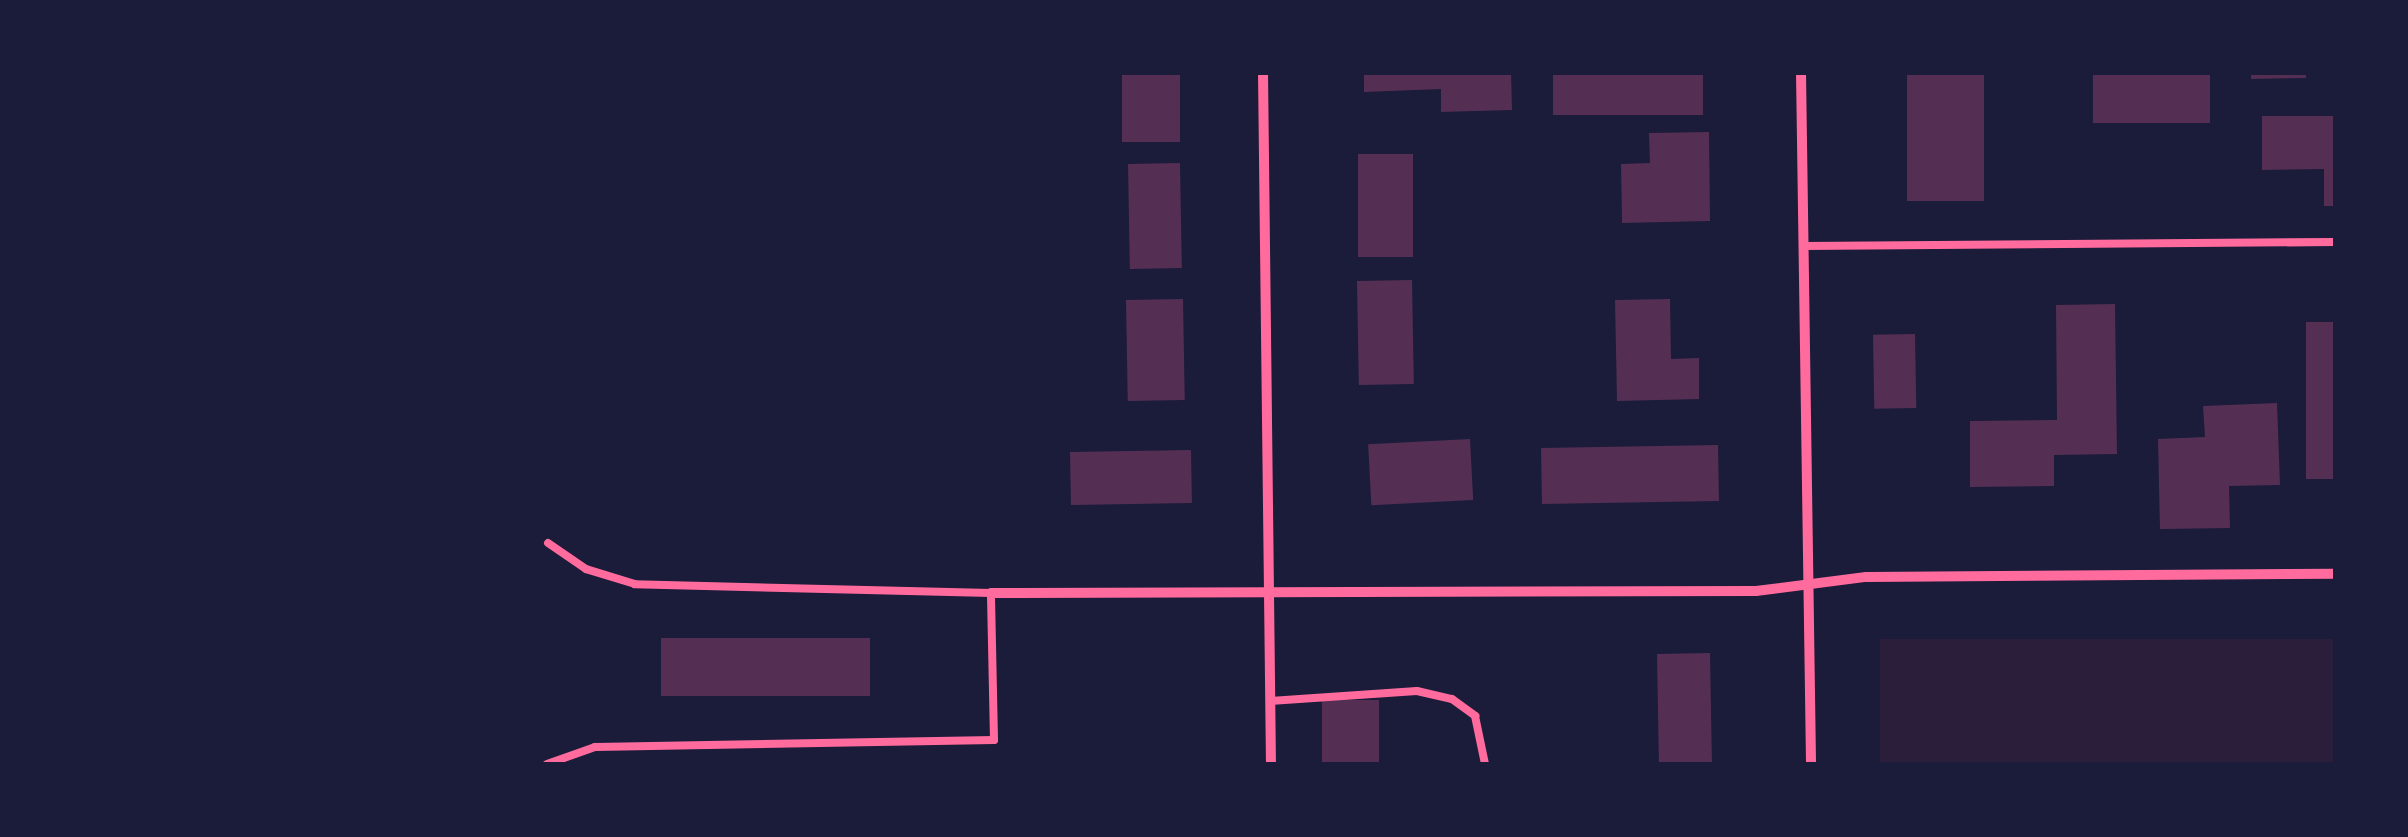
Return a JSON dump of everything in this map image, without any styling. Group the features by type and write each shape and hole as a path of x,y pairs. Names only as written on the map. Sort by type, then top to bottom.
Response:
{"street":[{"path":"1262,72 1271,764"},
{"path":"1801,72 1811,764"},
{"path":"991,594 2336,574"}],"lane":[{"path":"1803,246 2336,242"},
{"path":"547,764 595,747 994,740 991,594 634,584 586,569 548,542"},
{"path":"1270,701 1417,691 1452,699 1475,716 1485,764"}],"shaded area":[{"path":"1880,639 2335,639 2335,764 1880,764"}],"building":[{"path":"1122,72 1180,72 1180,142 1122,142"},
{"path":"1364,72 1511,72 1512,110 1441,112 1441,89 1364,92"},
{"path":"1553,72 1703,72 1703,115 1553,115"},
{"path":"1907,72 1984,72 1984,201 1907,201"},
{"path":"2093,72 2210,72 2210,123 2093,123"},
{"path":"2251,72 2306,72 2306,78 2251,79"},
{"path":"2262,116 2336,116 2336,206 2324,206 2324,169 2262,170"},
{"path":"1709,132 1710,221 1622,223 1621,164 1650,163 1649,133"},
{"path":"1358,154 1413,154 1413,257 1358,257"},
{"path":"1180,163 1182,268 1130,269 1128,164"},
{"path":"1412,280 1414,384 1359,385 1357,281"},
{"path":"1183,299 1185,400 1128,401 1126,300"},
{"path":"1670,299 1671,359 1699,358 1699,399 1617,401 1615,300"},
{"path":"2115,304 2117,454 2054,455 2054,486 1970,487 1970,421 2057,420 2056,305"},
{"path":"2306,322 2336,322 2336,479 2306,479"},
{"path":"1915,334 1916,408 1874,409 1873,335"},
{"path":"2277,403 2280,485 2229,486 2230,528 2160,529 2158,439 2205,437 2203,406"},
{"path":"1470,439 1473,500 1371,505 1368,444"},
{"path":"1718,445 1719,501 1542,504 1541,448"},
{"path":"1191,450 1192,503 1071,505 1070,452"},
{"path":"661,638 870,638 870,696 661,696"},
{"path":"1710,653 1712,764 1659,764 1657,654"},
{"path":"1322,700 1379,700 1379,764 1322,764"}]}
